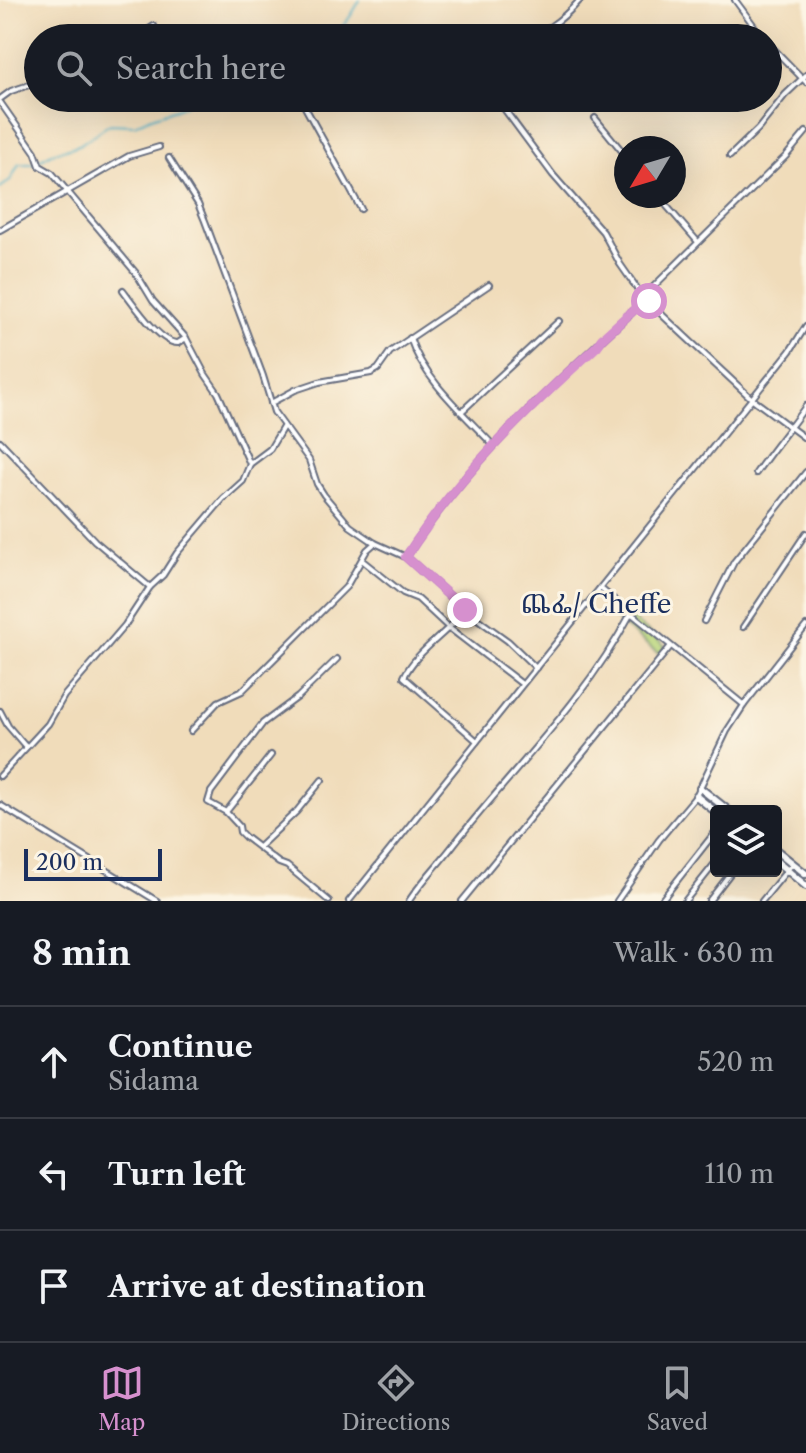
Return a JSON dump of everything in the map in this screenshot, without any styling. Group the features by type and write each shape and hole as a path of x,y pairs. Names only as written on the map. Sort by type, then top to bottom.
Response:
{"street":[{"path":"556,24 580,0"},
{"path":"735,0 753,24"},
{"path":"782,56 805,78 782,103"},
{"path":"24,87 11,91 0,101 35,152 40,166 52,173 186,338 218,393 250,464"},
{"path":"308,112 361,209"},
{"path":"506,112 553,175 603,232 620,264 644,298 751,398 806,439"},
{"path":"730,156 774,112"},
{"path":"595,118 614,141"},
{"path":"406,557 423,529 493,445 786,156 806,132"},
{"path":"0,230 129,156 159,147"},
{"path":"169,158 198,204 263,376 270,403 283,427 309,460 324,495 350,526 375,543 406,557 536,668"},
{"path":"668,208 698,242"},
{"path":"270,403 319,382 371,373 378,369 390,352 489,285"},
{"path":"123,290 170,343 186,338"},
{"path":"461,412 559,321"},
{"path":"349,901 790,351 806,326"},
{"path":"410,338 416,355 461,412 493,445"},
{"path":"756,473 806,406"},
{"path":"0,776 48,724 64,696 125,625 150,587 223,499 243,481 250,464 270,449 283,427"},
{"path":"0,441 95,541 150,587"},
{"path":"704,621 734,562 806,472"},
{"path":"743,627 806,533"},
{"path":"191,731 218,702 242,691 289,641 324,610 346,587 367,550 375,543"},
{"path":"363,561 403,593 418,599 448,627 522,684"},
{"path":"599,588 744,705"},
{"path":"465,610 414,662 404,677 477,741"},
{"path":"409,901 464,831 546,736 595,671 630,615"},
{"path":"620,900 659,840 696,796 727,731 744,705 806,626"},
{"path":"462,901 670,647"},
{"path":"329,901 240,832 239,826 226,812 208,802 211,792 263,723 298,697 337,659"},
{"path":"0,711 26,747"},
{"path":"226,812 271,755"},
{"path":"259,847 297,811 322,780"},
{"path":"700,788 721,805"},
{"path":"696,796 710,807"},
{"path":"0,805 157,901"},
{"path":"661,901 710,839"},
{"path":"782,855 806,874"},
{"path":"762,901 793,863"},
{"path":"782,866 806,886"},
{"path":"685,901 710,870"},
{"path":"709,901 727,877"}],"green space":[{"path":"618,607 665,646 659,654 611,616"}],"waterway":[{"path":"344,24 360,0"},
{"path":"0,188 10,181 19,164 32,164 52,153 79,145 110,124 135,125 166,112"}],"district":[{"name":"ጨፌ/ Cheffe","path":"596,604"}],"route":[{"path":"465,610 406,557 423,529 511,426 646,299 649,301"}]}
